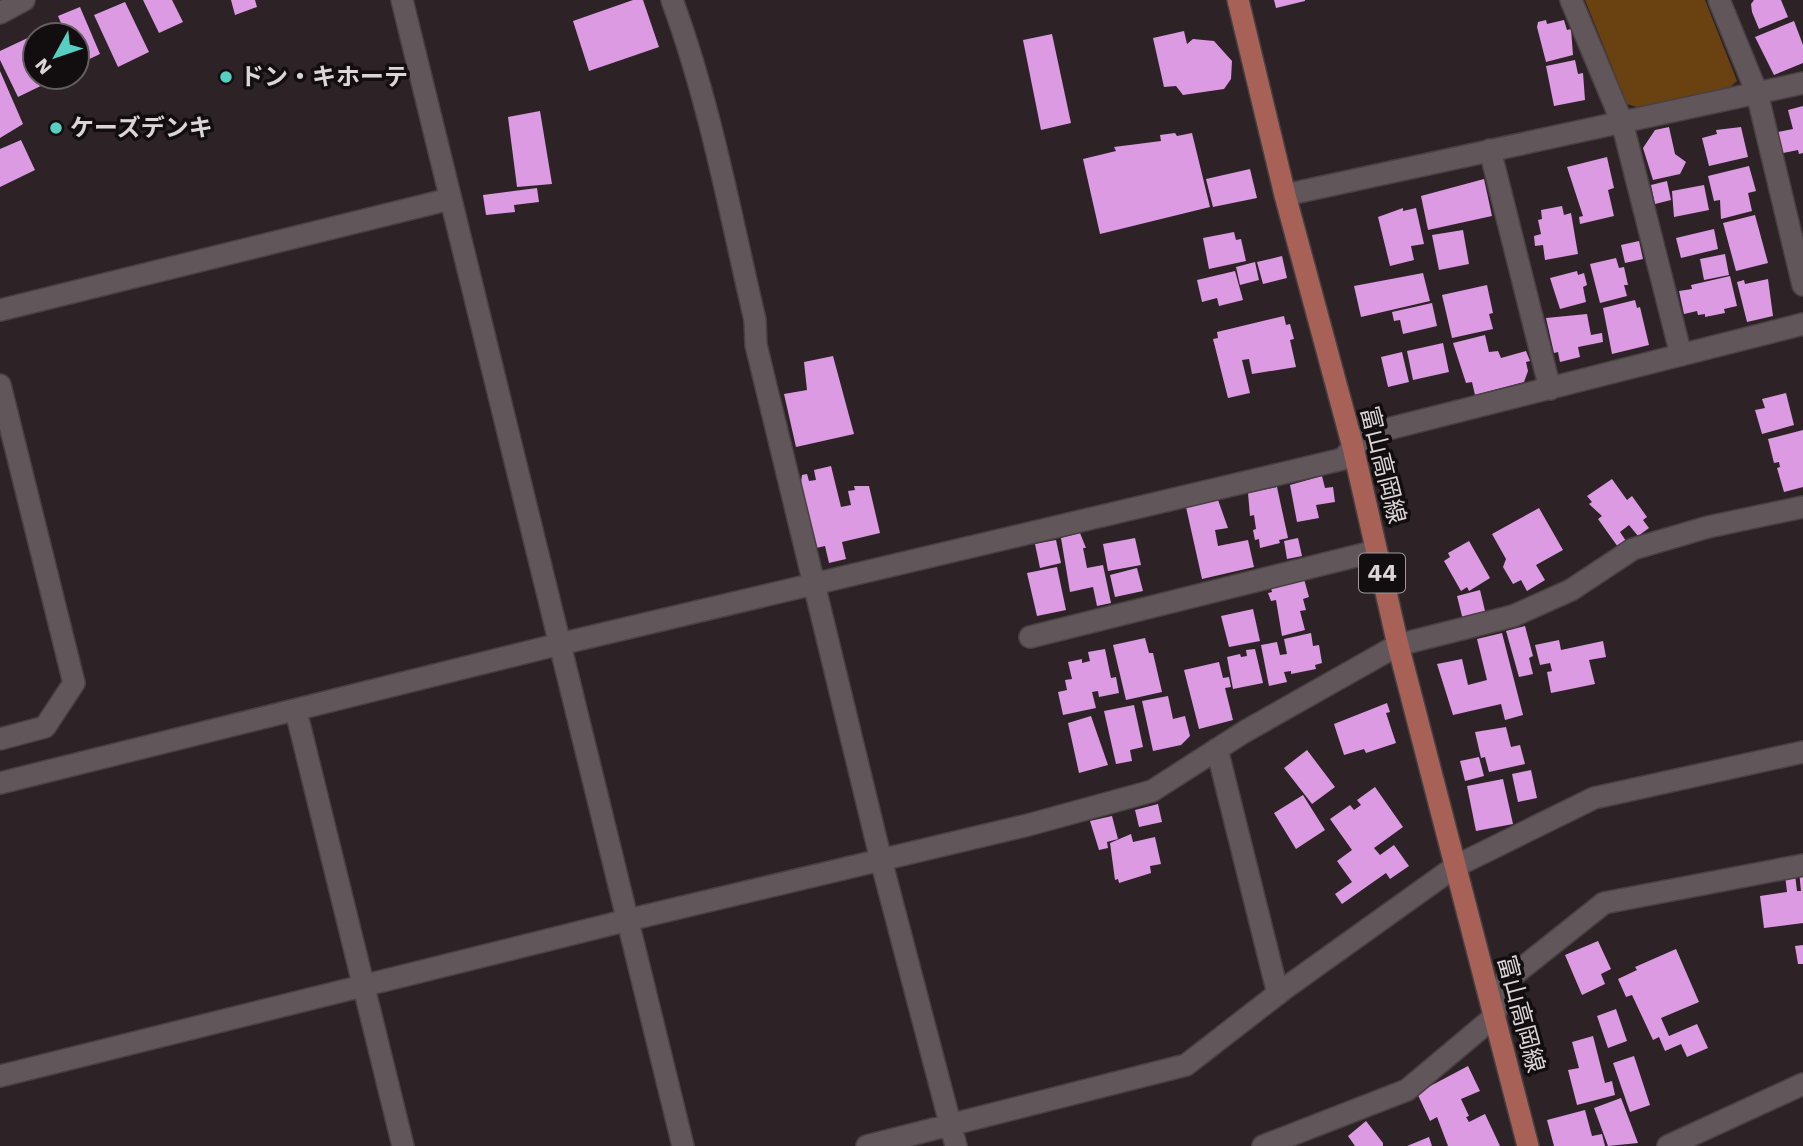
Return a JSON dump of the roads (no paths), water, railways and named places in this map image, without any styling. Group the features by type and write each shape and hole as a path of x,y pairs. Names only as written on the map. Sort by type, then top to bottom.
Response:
{"main road":[{"name":"富山高岡線","path":"1238,0 1285,195 1353,447 1398,645 1528,1146"}],"street":[{"path":"0,13 24,0"},
{"path":"402,0 683,1146"},
{"path":"672,0 692,53 711,128 755,320 756,345 881,860 954,1136"},
{"path":"1571,0 1622,122 1681,355"},
{"path":"1719,0 1756,93 1803,285"},
{"path":"1285,195 1803,83"},
{"path":"1490,150 1550,389"},
{"path":"0,310 450,199"},
{"path":"0,783 560,644 1343,459 1353,447 1372,433 1803,324"},
{"path":"0,385 74,684 45,727 0,739"},
{"path":"0,1076 1152,791 1217,749 1398,645 1513,616 1571,590 1633,549 1708,527 1803,507"},
{"path":"1030,637 1376,551"},
{"path":"296,711 403,1146"},
{"path":"1217,749 1278,994"},
{"path":"867,1146 954,1136 1185,1065 1455,866 1594,798 1803,752"},
{"path":"1263,1146 1407,1090 1494,1017 1506,981 1604,903 1803,865"},
{"path":"1668,1146 1803,1084"}],"place":[{"name":"ドン・キホーテ","path":"226,77"},
{"name":"ケーズデンキ","path":"56,128"}]}
